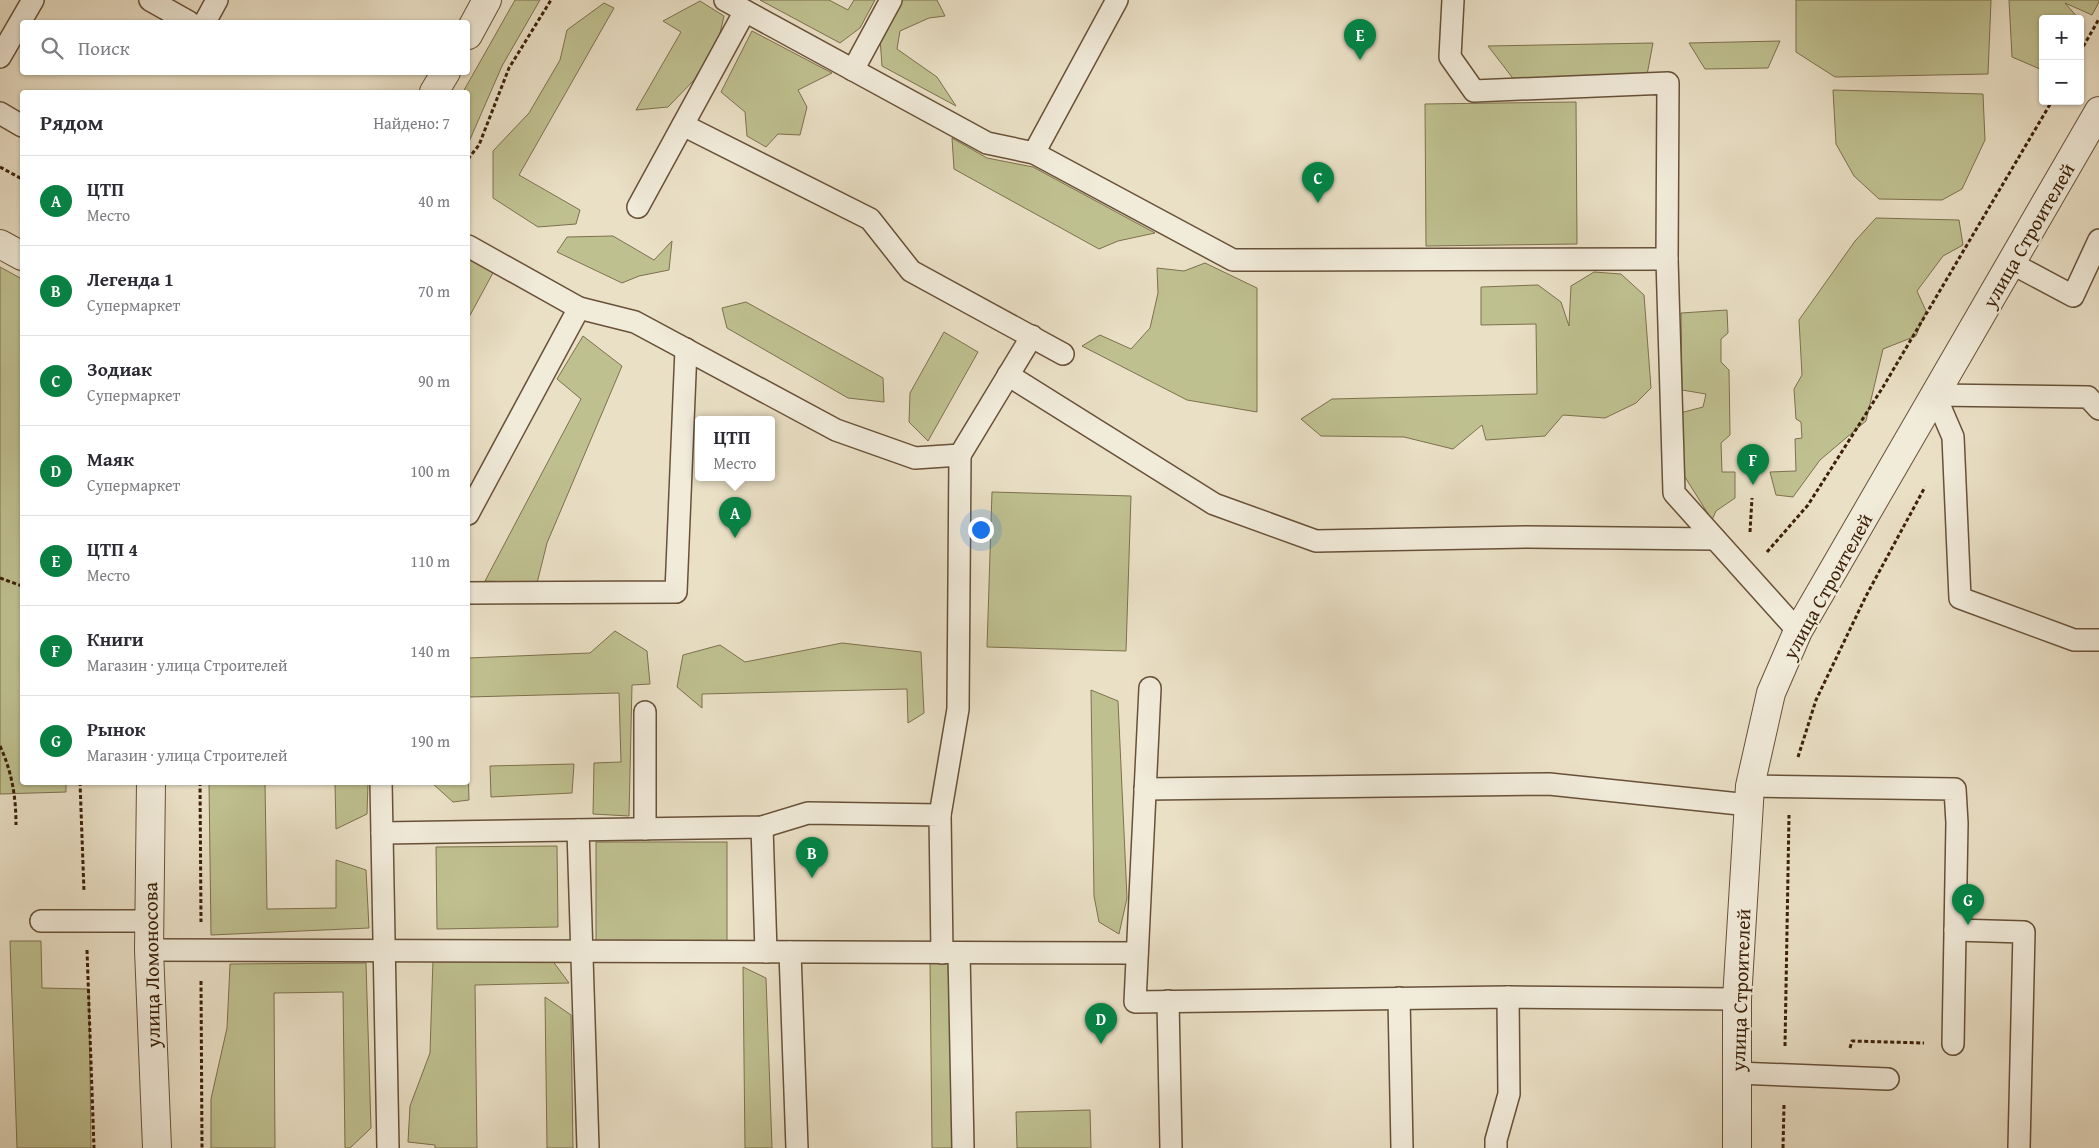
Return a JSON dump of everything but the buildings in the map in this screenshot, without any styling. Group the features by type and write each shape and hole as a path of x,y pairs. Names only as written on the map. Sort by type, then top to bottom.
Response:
{"street":[{"path":"470,32 488,0"},
{"path":"435,90 444,75"},
{"name":"улица Строителей","path":"1737,1148 1738,999 1750,795 1771,693 1798,631 2098,115"},
{"path":"0,244 20,255"},
{"name":"улица Ломоносова","path":"151,785 149,950 156,1148"}],"lane":[{"path":"21,20 33,0"},
{"path":"150,0 185,20"},
{"path":"206,20 218,0"},
{"path":"725,0 987,143 1034,153 1233,260 1666,259"},
{"path":"853,70 891,0"},
{"path":"1034,153 1118,0"},
{"path":"1452,0 1450,57 1474,91 1668,83 1666,259 1674,493 1798,631"},
{"path":"638,208 746,11"},
{"path":"0,57 20,22"},
{"path":"0,114 20,125"},
{"path":"683,125 870,219 911,270 1063,354"},
{"path":"2011,263 2073,296 2099,240"},
{"path":"470,247 579,308 635,322 836,430 915,458 960,455"},
{"path":"470,510 579,308"},
{"path":"963,1148 940,814 958,709 960,455 1032,336"},
{"path":"470,593 676,592 686,349"},
{"path":"1008,375 1214,504 1316,541 1528,538 1716,539"},
{"path":"2099,409 2088,397 1935,395 1953,437 1960,598 2074,640 2099,640"},
{"path":"1150,688 1134,1002 1168,1000 1508,997 1738,999"},
{"path":"645,712 645,829"},
{"path":"1145,788 1549,784 1750,795 1955,789 1957,823 1953,1044"},
{"path":"381,785 388,1148"},
{"path":"382,833 762,827 808,813 940,814"},
{"path":"762,827 766,952"},
{"path":"578,830 588,1148"},
{"path":"41,921 149,921"},
{"path":"1955,930 2024,932 2018,1148"},
{"path":"149,950 1137,954"},
{"path":"790,952 797,1148"},
{"path":"1496,1148 1496,1140 1509,1094 1508,997"},
{"path":"1399,998 1402,1148"},
{"path":"1168,1000 1171,1148"},
{"path":"1737,1073 1888,1079"}],"path":[{"path":"470,157 479,144 509,68 551,0"},
{"path":"2084,45 2099,20"},
{"path":"1747,575 1808,504 1845,447 1883,387 2050,105"},
{"path":"0,167 20,178"},
{"path":"0,578 20,585"},
{"path":"0,746 9,764 16,798 16,825"},
{"path":"80,785 94,1148"}],"green space":[{"path":"515,0 540,0 502,66 470,139 470,90 464,90"},
{"path":"760,0 829,0 848,10 854,0 875,0 860,28 840,43"},
{"path":"901,0 937,0 945,16 929,18 900,31 897,49 937,77 956,106 882,66 880,38"},
{"path":"1796,0 1991,0 1988,74 1835,77 1796,52"},
{"path":"2009,0 2099,0 2092,15 2065,3 2076,15 2039,15 2039,69 2012,57"},
{"path":"700,1 724,16 719,38 694,80 668,107 636,110 681,32 663,21"},
{"path":"604,3 614,8 519,175 580,210 576,224 538,227 493,198 493,151 529,113 560,60 567,30"},
{"path":"752,31 832,73 798,90 807,107 800,135 778,134 766,147 747,136 745,112 721,92"},
{"path":"1780,41 1768,68 1705,69 1689,43"},
{"path":"1653,43 1647,75 1515,81 1488,46"},
{"path":"1833,90 1983,94 1985,140 1962,189 1942,200 1879,199 1854,176 1836,144"},
{"path":"1576,102 1577,244 1426,246 1425,104"},
{"path":"952,138 987,158 1033,167 1155,233 1118,241 1099,249 954,169"},
{"path":"1876,218 1959,220 1963,245 1943,256 1917,291 1926,311 1916,336 1883,349 1866,421 1820,460 1793,497 1776,495 1770,472 1796,471 1795,439 1802,438 1801,422 1796,419 1794,389 1802,375 1799,320 1855,241"},
{"path":"613,236 654,260 672,241 669,270 639,276 622,283 557,252 567,237"},
{"path":"470,259 494,271 470,315"},
{"path":"1205,263 1257,288 1257,412 1187,400 1082,346 1100,335 1131,349 1150,328 1158,293 1157,268 1184,271"},
{"path":"0,267 20,278 20,785 66,785 66,792 0,794"},
{"path":"1594,272 1621,274 1644,295 1651,388 1636,403 1605,418 1563,415 1545,436 1486,440 1482,425 1453,449 1404,437 1321,436 1301,419 1332,399 1537,394 1536,324 1481,325 1481,287 1538,285 1561,302 1569,326 1571,286"},
{"path":"746,302 883,378 884,402 848,398 727,328 722,308"},
{"path":"1727,310 1728,333 1721,339 1721,362 1729,370 1730,435 1721,443 1722,472 1735,472 1735,498 1716,511 1712,520 1683,474 1680,413 1703,407 1706,394 1682,390 1681,313"},
{"path":"944,332 978,352 928,441 909,422 910,393"},
{"path":"583,336 622,366 547,543 537,583 485,581 581,399 557,379"},
{"path":"992,492 1131,496 1126,651 987,647"},
{"path":"615,631 647,651 650,684 632,685 629,816 593,814 594,763 621,762 619,693 470,697 470,658 590,653"},
{"path":"842,643 921,652 924,713 908,723 907,689 702,694 702,708 677,687 683,655 720,645 745,662"},
{"path":"1091,690 1118,701 1127,898 1119,934 1099,922 1094,896"},
{"path":"574,764 572,793 491,797 490,766"},
{"path":"209,785 265,785 267,909 336,908 336,860 366,870 369,928 211,935"},
{"path":"335,785 368,785 367,814 336,829"},
{"path":"434,785 469,785 469,800 453,802"},
{"path":"596,842 727,842 727,941 596,941"},
{"path":"557,846 558,927 437,929 436,847"},
{"path":"10,941 41,941 42,988 89,989 91,1148 17,1148"},
{"path":"433,959 552,960 569,983 475,985 477,1148 435,1148 435,1145 408,1142 410,1106 430,1053"},
{"path":"930,961 948,963 954,1148 932,1148"},
{"path":"366,963 371,1128 350,1148 345,1148 343,992 274,993 275,1148 211,1148 211,1099 227,1028 230,964"},
{"path":"743,967 766,978 772,1148 745,1148"},
{"path":"545,997 571,1015 573,1148 547,1148"},
{"path":"1090,1110 1091,1148 1017,1148 1016,1112"}],"place":[{"name":"ЦТП 4","path":"1360,60"},
{"name":"Зодиак","path":"1318,203"},
{"name":"Книги","path":"1753,485"},
{"name":"ЦТП","path":"735,538"},
{"name":"Легенда 1","path":"812,878"},
{"name":"Рынок","path":"1968,925"},
{"name":"Маяк","path":"1101,1044"}]}
